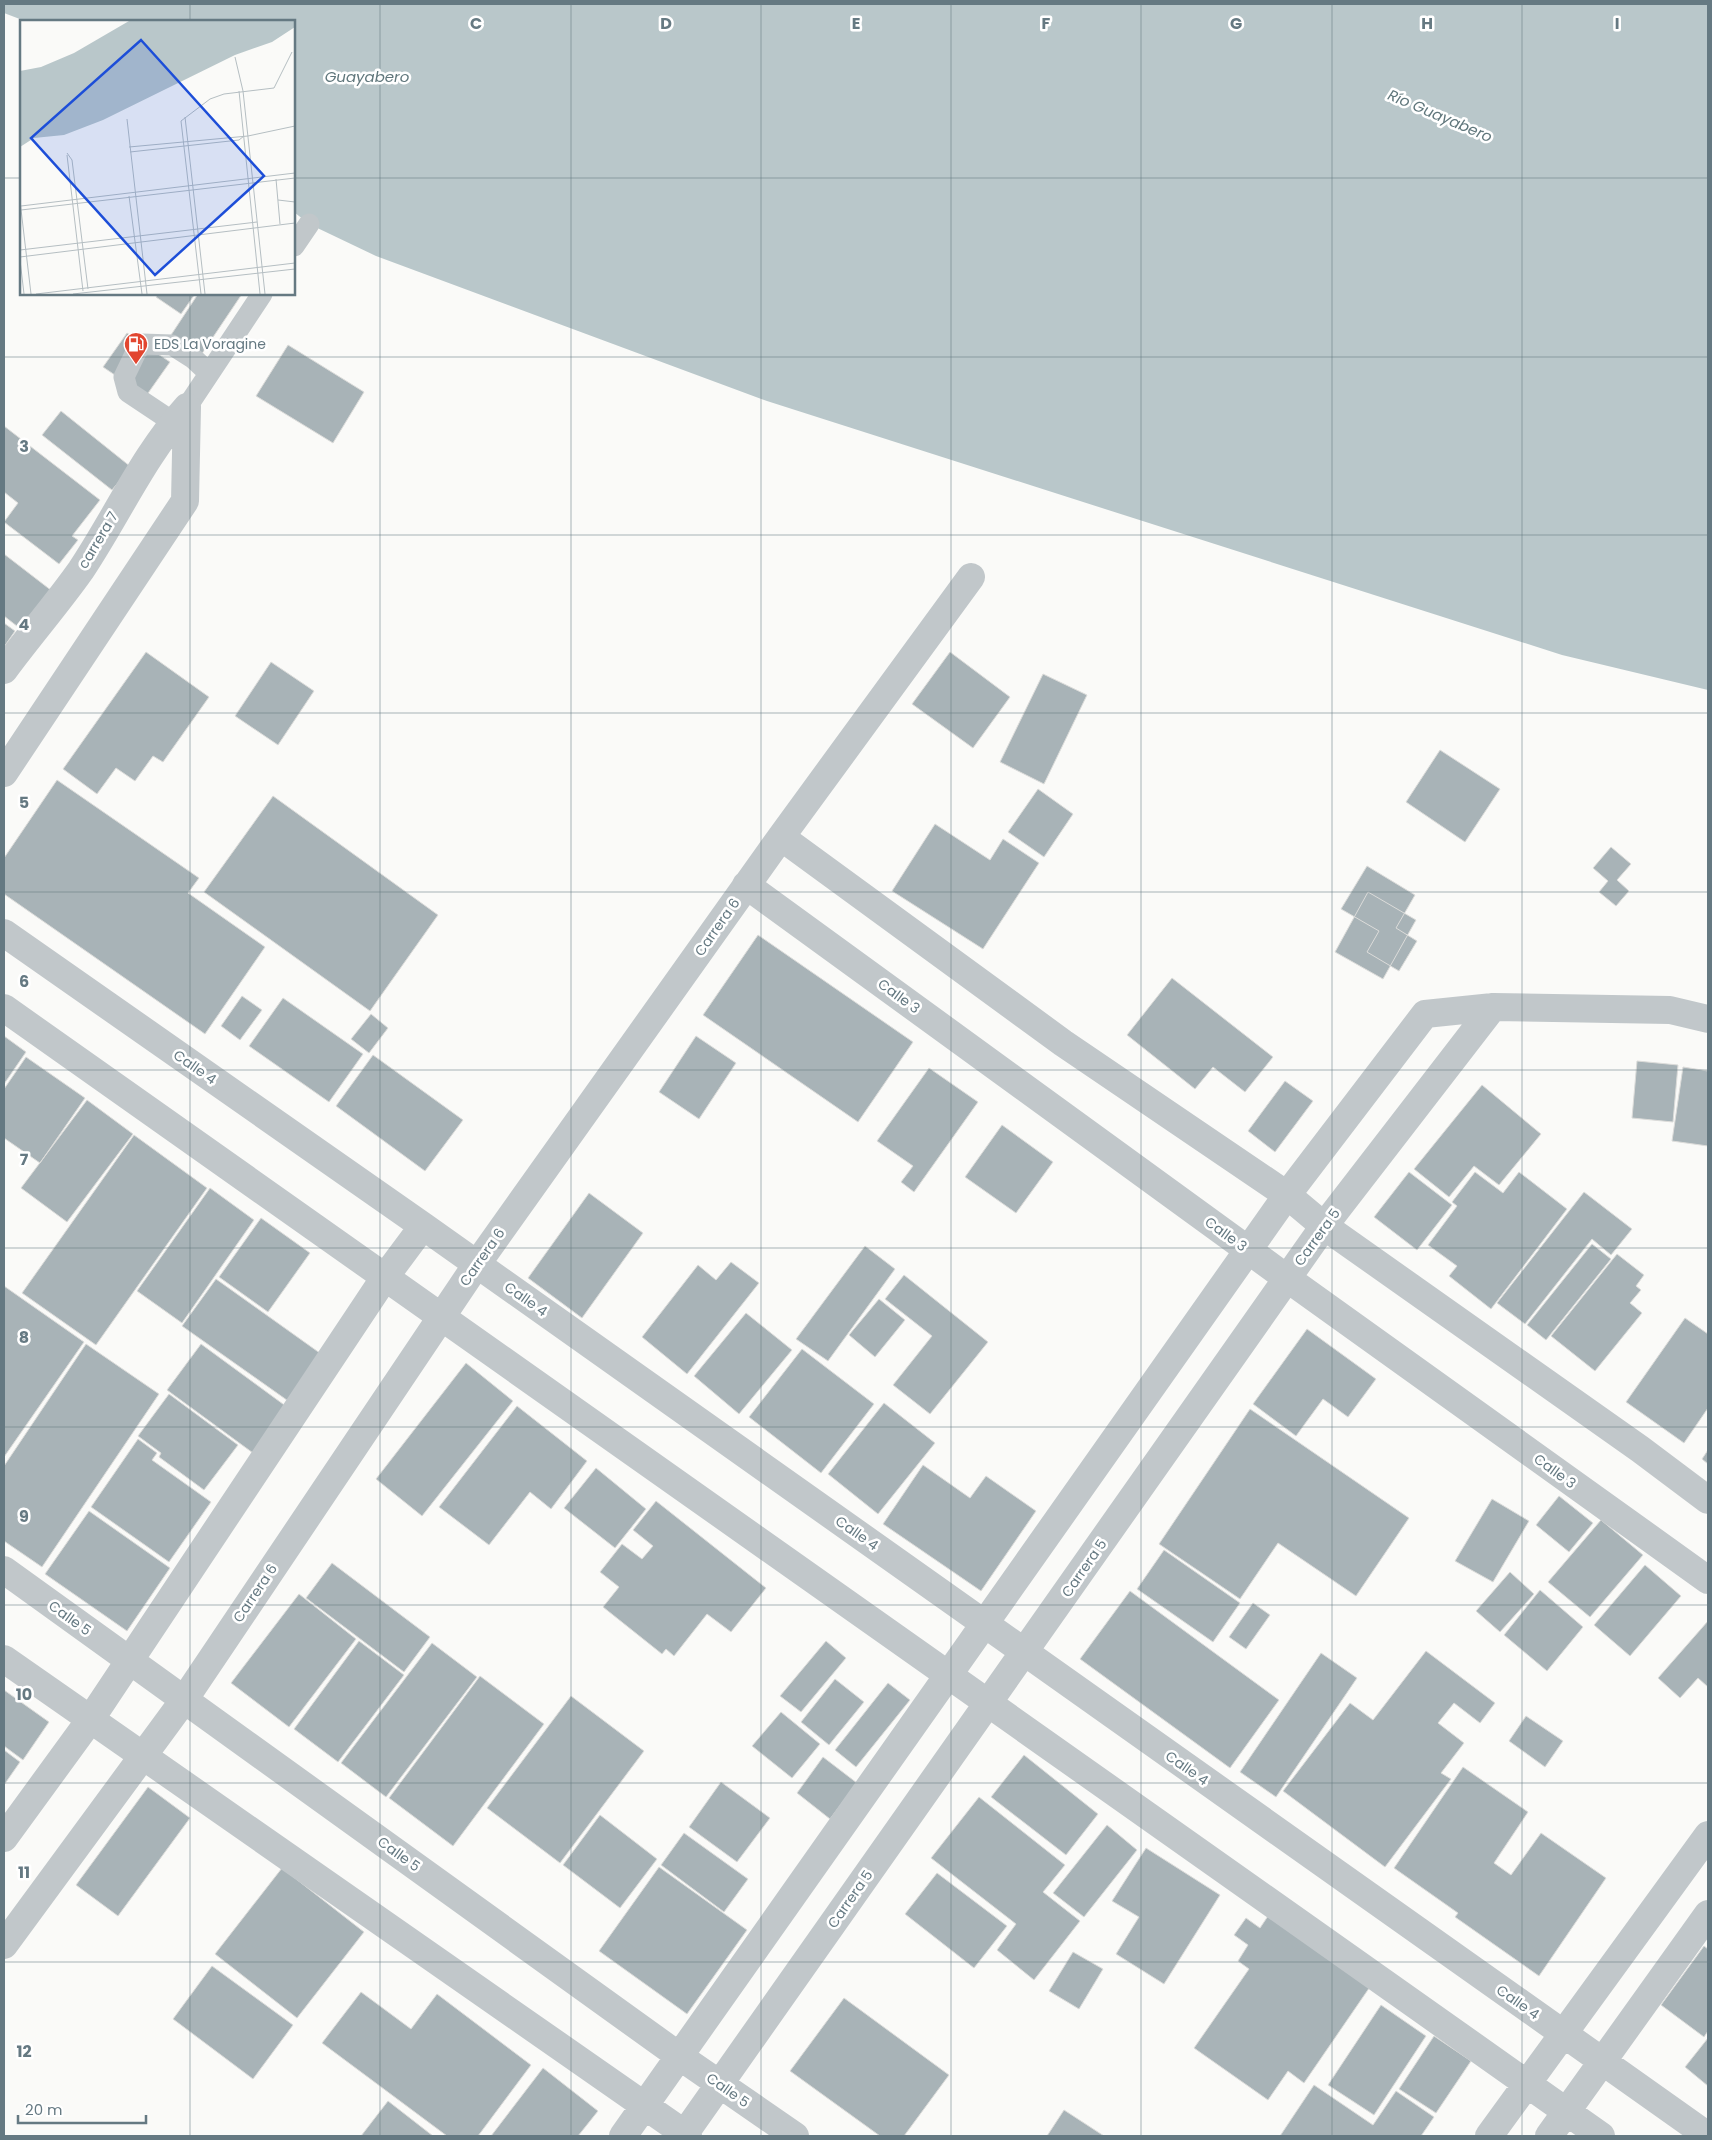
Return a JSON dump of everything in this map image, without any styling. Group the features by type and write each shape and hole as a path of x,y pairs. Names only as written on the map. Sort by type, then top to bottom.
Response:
{"street":[{"name":"carrera 7","path":"4,670 81,570 140,470 180,414"},
{"path":"4,773 185,501 180,414"},
{"name":"Carrera 6","path":"4,1945 184,1700 440,1316 781,836 971,577"},
{"path":"781,836 1063,1043 1287,1195 1324,1226 1640,1449 1708,1500"},
{"name":"Calle 3","path":"746,885 1288,1279 1708,1580"},
{"name":"Calle 4","path":"4,933 477,1264 1708,2136"},
{"path":"623,2136 1287,1195 1426,1014 1493,1007 1670,1010 1708,1018"},
{"name":"Carrera 5","path":"686,2135 1324,1226 1493,1007"},
{"path":"4,1008 1601,2136"},
{"path":"4,1838 90,1720 385,1277 423,1226"},
{"name":"Calle 5","path":"4,1570 679,2056 795,2136"},
{"path":"4,1659 686,2135"},
{"path":"1489,2136 1708,1835"},
{"path":"1549,2136 1708,1914"}],"lane":[{"path":"295,245 309,224"},
{"path":"209,373 194,359 172,345 142,344 124,377 128,392 180,414 209,373 261,295"}],"water":[{"path":"4,4 1708,4 1708,690 1562,655 767,401 376,256 309,224 295,213 295,20 22,20 4,13"}],"building":[{"path":"157,295 194,295 181,314 156,297"},
{"path":"197,295 241,295 199,358 169,338"},
{"name":"EDS La Voragine","path":"127,333 170,362 146,396 103,367"},
{"path":"288,345 364,392 333,443 256,396"},
{"path":"61,411 131,467 112,490 42,435"},
{"path":"4,426 100,500 72,536 78,540 59,564 4,522 18,503 4,492"},
{"path":"4,554 52,591 22,630 4,616"},
{"path":"4,623 15,631 4,647"},
{"path":"146,652 209,697 163,762 153,756 135,781 116,768 97,794 63,769"},
{"path":"950,652 1010,697 973,748 912,704"},
{"path":"271,662 314,691 278,745 235,716"},
{"path":"1043,674 1087,695 1044,784 1000,762"},
{"path":"1440,750 1500,789 1465,842 1406,802"},
{"path":"57,780 199,878 188,893 265,947 205,1034 4,894 4,858"},
{"path":"1038,789 1073,814 1044,857 1008,832"},
{"path":"273,796 438,915 370,1011 204,892"},
{"path":"935,824 990,860 1003,839 1039,863 983,949 892,891"},
{"path":"1611,847 1631,864 1617,880 1629,891 1616,906 1599,892 1608,881 1593,868"},
{"path":"1367,866 1415,895 1396,928 1417,941 1399,971 1367,952 1379,931 1341,909"},
{"path":"1368,892 1416,920 1383,979 1335,952"},
{"path":"758,935 913,1042 858,1122 703,1015"},
{"path":"1172,978 1273,1057 1245,1092 1213,1067 1195,1089 1127,1035"},
{"path":"242,996 262,1010 240,1040 221,1026"},
{"path":"283,998 363,1054 329,1102 249,1046"},
{"path":"371,1014 388,1028 369,1053 351,1039"},
{"path":"4,1036 26,1052 4,1084"},
{"path":"696,1036 736,1063 699,1119 659,1092"},
{"path":"373,1055 463,1120 425,1171 336,1106"},
{"path":"26,1057 85,1098 40,1163 4,1138 4,1089"},
{"path":"1637,1061 1678,1065 1673,1122 1632,1118"},
{"path":"1683,1067 1708,1071 1708,1146 1672,1141"},
{"path":"929,1068 978,1102 914,1192 901,1182 913,1166 877,1141"},
{"path":"1285,1081 1313,1101 1275,1152 1248,1131"},
{"path":"1482,1085 1541,1134 1499,1185 1474,1166 1449,1197 1414,1169"},
{"path":"87,1100 133,1134 67,1222 21,1188"},
{"path":"1002,1125 1053,1162 1016,1213 965,1177"},
{"path":"134,1135 207,1188 96,1345 22,1293"},
{"path":"1409,1172 1452,1205 1417,1250 1374,1217"},
{"path":"1475,1172 1503,1193 1519,1172 1567,1209 1491,1309 1449,1276 1457,1266 1428,1245 1457,1206 1452,1202"},
{"path":"210,1188 254,1220 182,1323 137,1291"},
{"path":"1584,1192 1632,1229 1611,1255 1592,1239 1525,1324 1497,1303"},
{"path":"589,1193 643,1233 582,1318 528,1278"},
{"path":"261,1218 310,1253 268,1312 219,1277"},
{"path":"1592,1244 1611,1259 1546,1340 1527,1325"},
{"path":"865,1246 895,1269 828,1361 796,1339"},
{"path":"1617,1254 1644,1275 1636,1286 1641,1290 1630,1303 1642,1313 1595,1371 1551,1336"},
{"path":"731,1262 759,1283 687,1374 642,1337 698,1265 716,1280"},
{"path":"904,1275 988,1342 930,1414 893,1385 932,1336 885,1299"},
{"path":"216,1279 324,1356 291,1403 182,1326"},
{"path":"4,1286 84,1342 4,1457"},
{"path":"879,1299 905,1320 875,1357 849,1335"},
{"path":"746,1313 792,1350 739,1414 694,1376"},
{"path":"1685,1318 1708,1334 1708,1408 1684,1443 1626,1402"},
{"path":"1307,1329 1376,1379 1348,1417 1323,1399 1296,1436 1253,1404"},
{"path":"86,1344 159,1394 42,1567 4,1541 4,1466"},
{"path":"201,1344 287,1407 253,1453 167,1390"},
{"path":"802,1349 874,1404 821,1473 749,1417"},
{"path":"466,1363 513,1401 422,1516 376,1479"},
{"path":"169,1394 238,1445 204,1490 159,1457 161,1453 138,1436"},
{"path":"884,1403 935,1443 878,1514 828,1474"},
{"path":"517,1406 587,1461 551,1509 530,1492 489,1545 439,1507"},
{"path":"1250,1409 1409,1518 1356,1596 1278,1543 1240,1599 1159,1544"},
{"path":"138,1439 157,1453 152,1460 211,1502 169,1562 91,1507"},
{"path":"1708,1450 1708,1464 1702,1459"},
{"path":"923,1465 970,1498 986,1476 1036,1511 981,1591 883,1524"},
{"path":"596,1468 646,1509 615,1548 564,1508"},
{"path":"1559,1496 1593,1523 1569,1552 1536,1525"},
{"path":"1492,1499 1529,1521 1493,1582 1455,1561"},
{"path":"656,1501 766,1588 731,1632 707,1614 674,1656 666,1649 662,1654 603,1607 619,1587 600,1572 622,1544 642,1559 653,1546 633,1530"},
{"path":"89,1511 170,1568 127,1631 45,1574"},
{"path":"1601,1520 1643,1555 1590,1617 1548,1582"},
{"path":"1164,1550 1240,1603 1213,1642 1137,1589"},
{"path":"332,1563 430,1637 404,1672 306,1598"},
{"path":"1645,1565 1681,1596 1630,1656 1594,1625"},
{"path":"1510,1572 1534,1594 1500,1632 1476,1611"},
{"path":"1540,1590 1583,1627 1547,1671 1504,1635"},
{"path":"1130,1591 1279,1700 1230,1768 1080,1659"},
{"path":"299,1594 356,1639 289,1727 231,1683"},
{"path":"1253,1603 1270,1615 1246,1649 1229,1637"},
{"path":"1708,1621 1708,1687 1698,1678 1680,1698 1658,1678"},
{"path":"359,1641 404,1675 338,1762 294,1729"},
{"path":"826,1641 846,1658 801,1712 780,1696"},
{"path":"432,1643 477,1677 386,1797 341,1763"},
{"path":"1426,1651 1495,1703 1480,1723 1454,1703 1438,1723 1464,1743 1441,1773 1451,1779 1385,1867 1283,1791 1350,1703 1373,1720"},
{"path":"1321,1653 1357,1678 1276,1797 1240,1772"},
{"path":"480,1676 544,1724 453,1846 389,1798"},
{"path":"835,1679 864,1702 829,1745 801,1722"},
{"path":"888,1683 910,1700 856,1767 835,1750"},
{"path":"4,1690 49,1722 23,1760 4,1746"},
{"path":"571,1696 644,1751 560,1863 487,1808"},
{"path":"781,1712 820,1744 792,1778 752,1746"},
{"path":"1526,1716 1563,1741 1545,1767 1509,1741"},
{"path":"4,1750 20,1762 4,1785"},
{"path":"1024,1755 1098,1814 1066,1855 991,1797"},
{"path":"823,1757 857,1783 830,1819 797,1793"},
{"path":"1463,1767 1528,1812 1494,1863 1511,1875 1541,1833 1606,1878 1539,1976 1455,1917 1458,1913 1394,1868"},
{"path":"721,1782 770,1818 737,1862 689,1827"},
{"path":"148,1787 190,1818 118,1916 76,1885"},
{"path":"979,1797 1065,1865 1043,1892 1080,1921 1034,1980 997,1950 1016,1924 931,1858"},
{"path":"600,1815 657,1859 620,1908 563,1865"},
{"path":"1107,1825 1137,1850 1084,1917 1053,1893"},
{"path":"684,1833 748,1879 724,1912 661,1865"},
{"path":"1146,1848 1220,1895 1164,1984 1116,1954 1139,1917 1112,1901"},
{"path":"659,1867 747,1930 687,2014 599,1951"},
{"path":"282,1868 364,1932 297,2018 215,1954"},
{"path":"937,1873 1007,1926 974,1968 905,1914"},
{"path":"1272,1910 1374,1981 1304,2083 1288,2071 1268,2100 1194,2048 1249,1969 1238,1961 1248,1945 1234,1935 1246,1918 1260,1928"},
{"path":"1704,1946 1708,1949 1708,2031 1704,2037 1661,2005"},
{"path":"1073,1952 1103,1969 1079,2009 1049,1991"},
{"path":"212,1966 293,2025 253,2079 173,2019"},
{"path":"361,1992 411,2029 437,1994 531,2065 478,2136 447,2136 322,2043"},
{"path":"844,1998 949,2075 904,2136 880,2136 790,2071"},
{"path":"1381,2005 1426,2036 1374,2115 1328,2085"},
{"path":"1434,2036 1471,2061 1436,2113 1399,2089"},
{"path":"1708,2038 1708,2086 1685,2067"},
{"path":"543,2068 598,2111 578,2136 491,2136"},
{"path":"1314,2085 1373,2125 1396,2091 1434,2117 1421,2136 1280,2136"},
{"path":"388,2101 433,2136 361,2136"},
{"path":"1064,2110 1104,2136 1047,2136"}],"place":[{"name":"EDS La Voragine","path":"136,365"}],"water label":[{"name":"Guayabero","path":"367,77"},
{"name":"Río Guayabero","path":"1440,116"}]}
